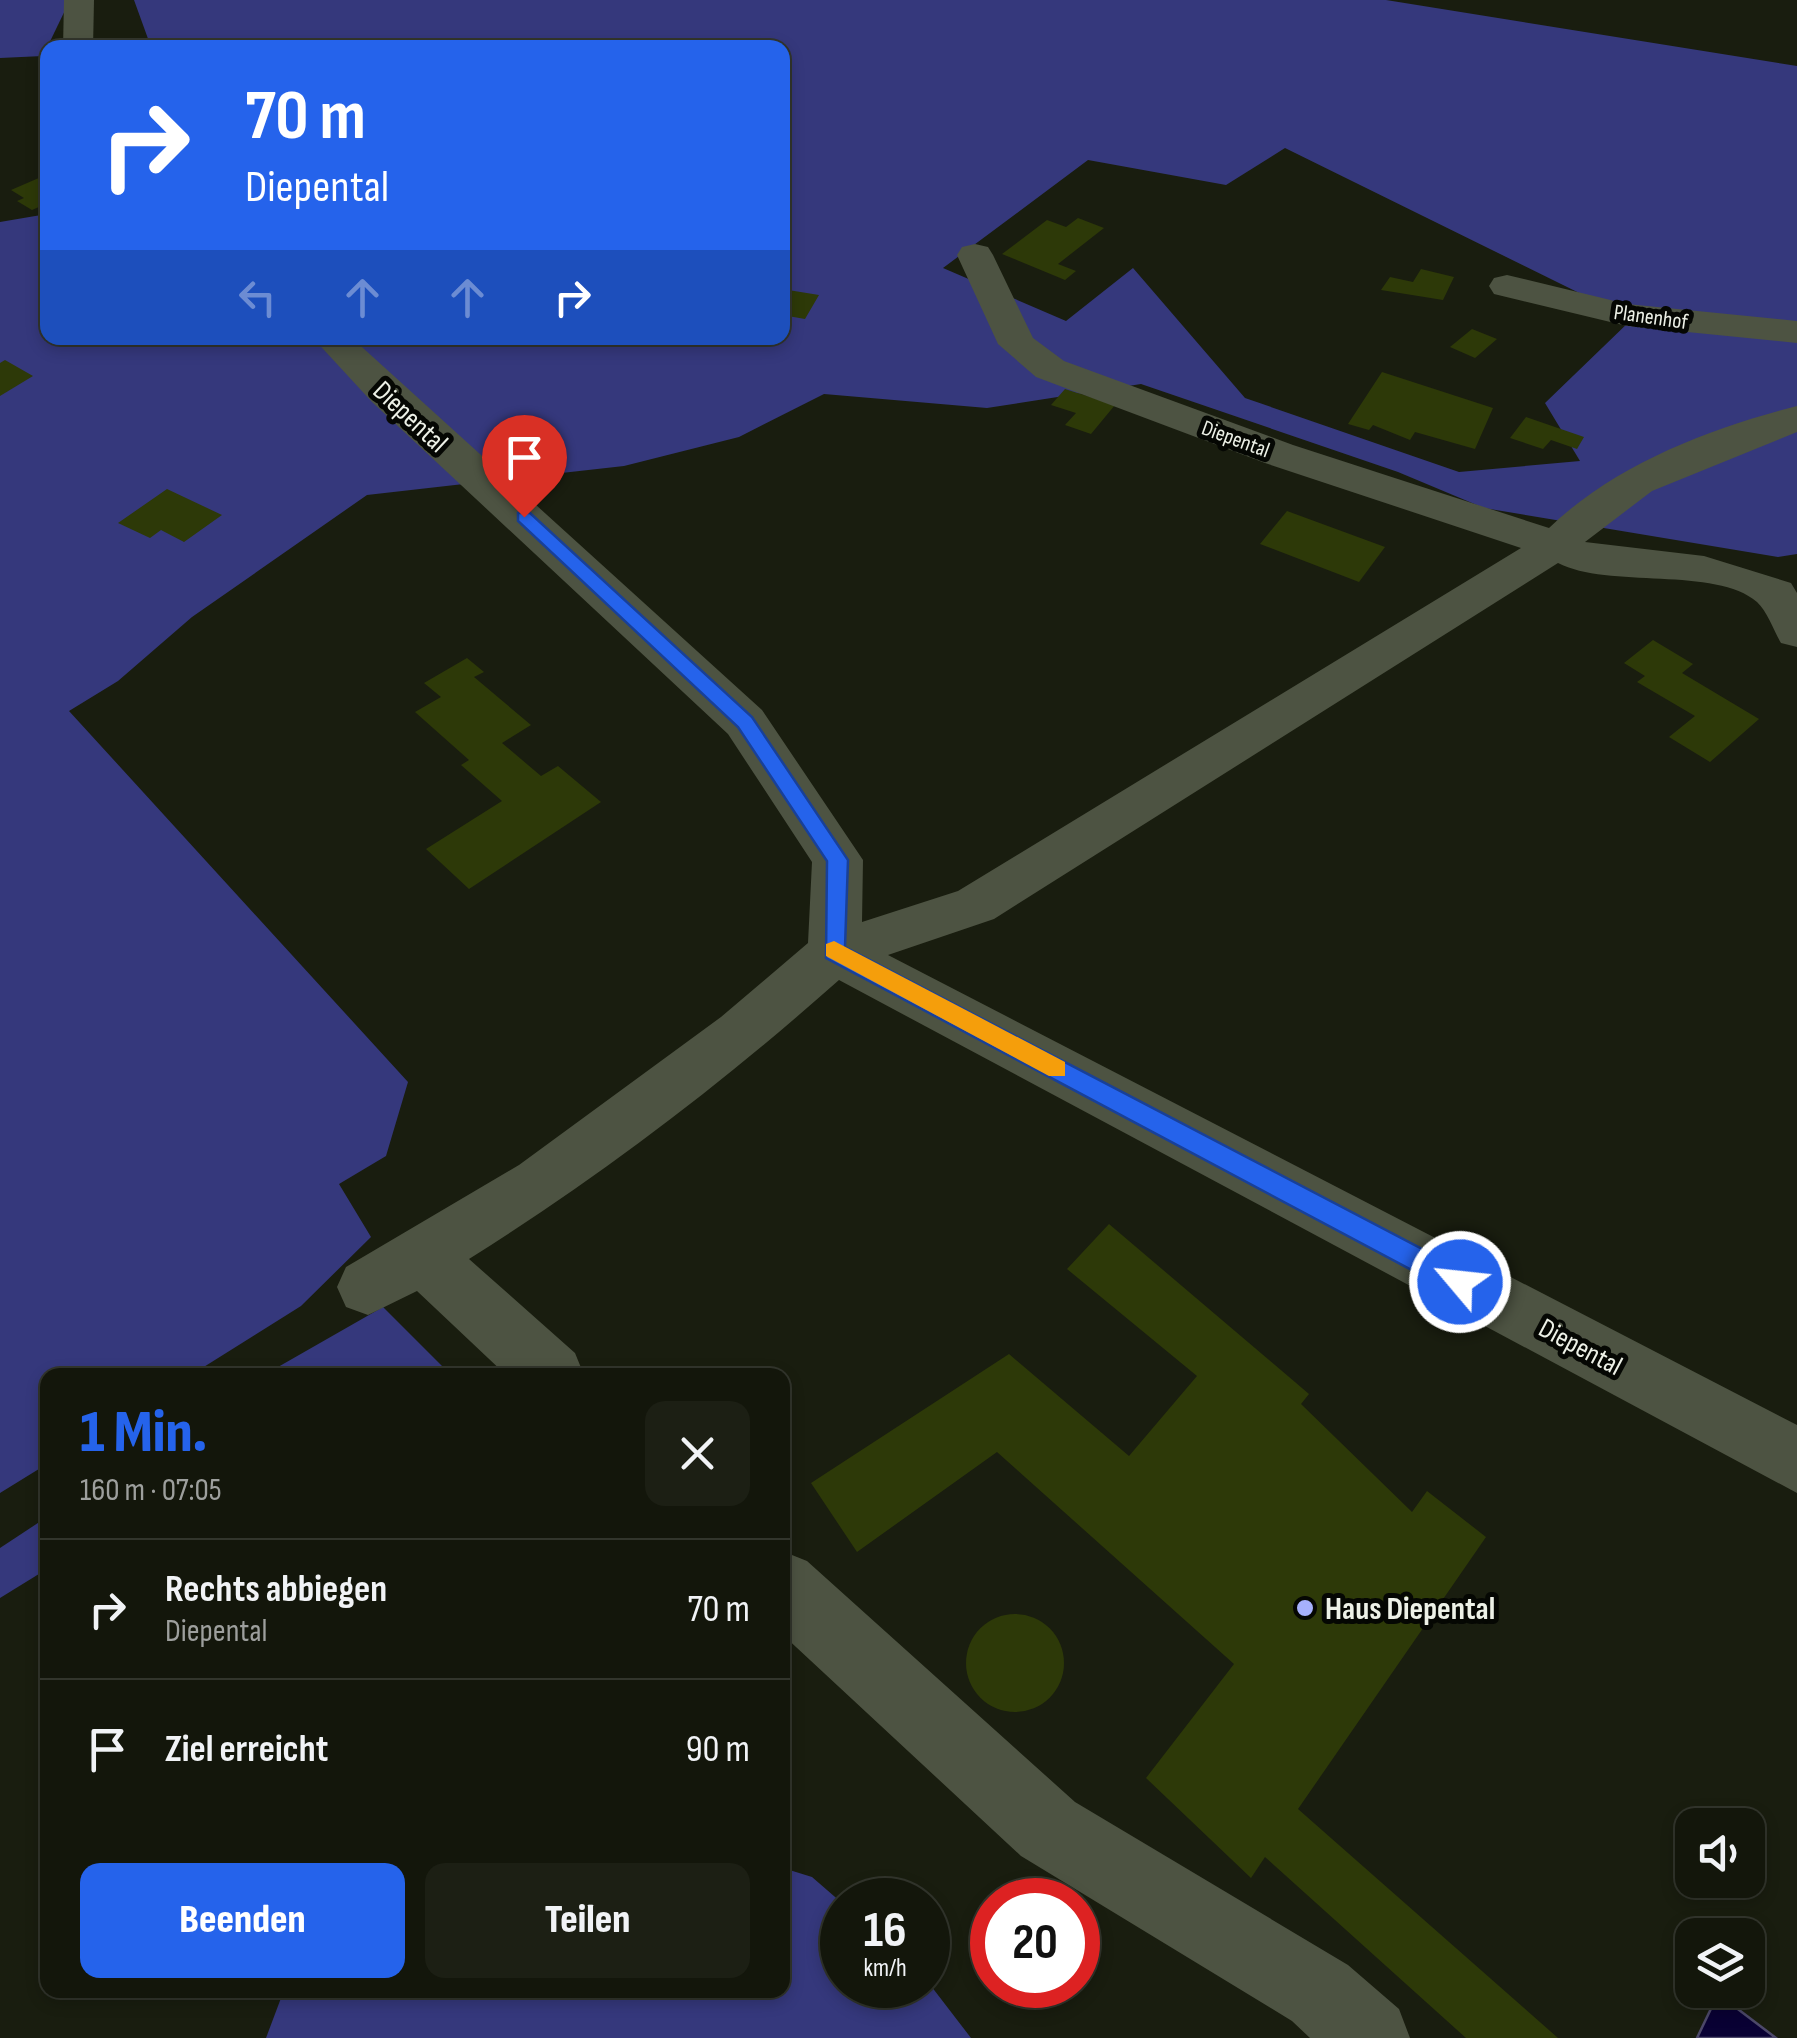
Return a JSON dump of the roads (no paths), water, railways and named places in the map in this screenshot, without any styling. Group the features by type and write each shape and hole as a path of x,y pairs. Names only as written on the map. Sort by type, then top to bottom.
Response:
{"street":[{"path":"78,40 80,0"},
{"name":"Diepental","path":"975,255 1017,344 1050,369 1279,454 1557,545 1580,557 1704,570 1756,584 1775,592 1797,632"},
{"name":"Planenhof","path":"1507,286 1626,315 1797,332"},
{"name":"Diepental","path":"338,345 386,394 745,722 838,860 834,952 1797,1460"},
{"path":"368,1287 540,1183 741,1033 834,952 976,905 1557,545 1584,514 1636,479 1797,418"},
{"path":"420,1254 544,1368"},
{"path":"790,1593 1048,1829 1320,1992 1370,2038"}],"place":[{"name":"Haus Diepental","path":"1305,1608"}]}
